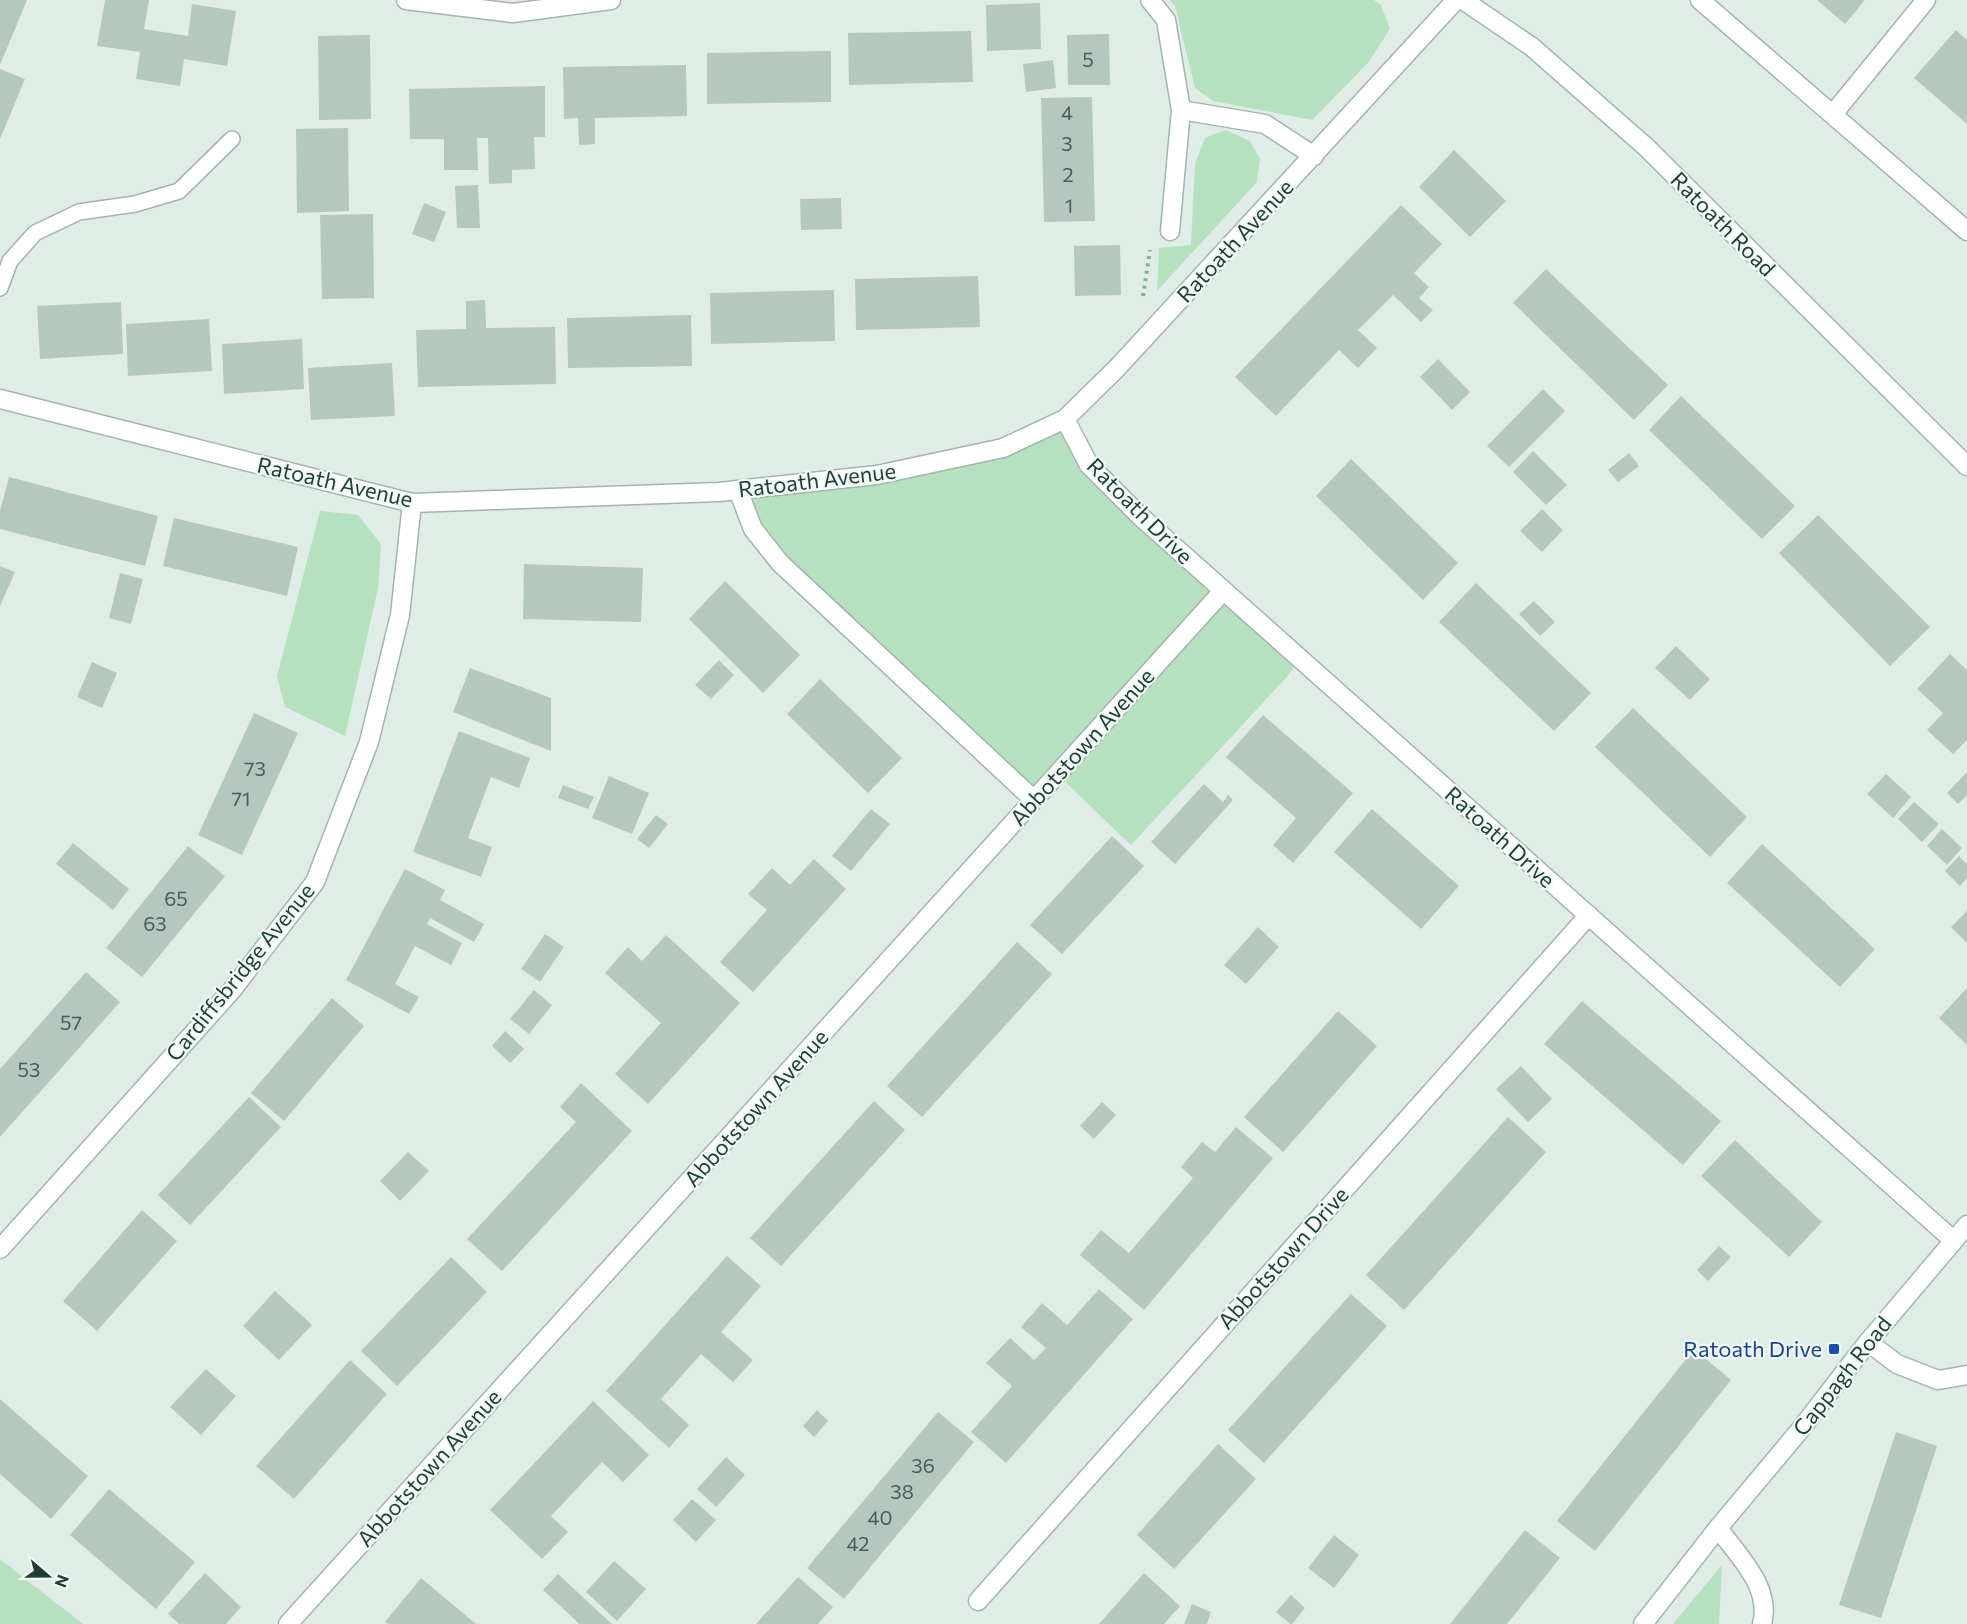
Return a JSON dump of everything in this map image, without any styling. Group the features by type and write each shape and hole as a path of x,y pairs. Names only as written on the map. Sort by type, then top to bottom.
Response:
{"street":[{"path":"406,0 513,13 611,0"},
{"path":"1150,0 1166,20 1181,110 1170,231"},
{"name":"Ratoath Avenue","path":"0,399 411,503 738,490 877,475 1003,448 1065,419 1117,368 1456,0"},
{"name":"Ratoath Road","path":"1463,0 1532,47 1646,147 1967,466"},
{"path":"1700,0 1967,231"},
{"path":"1833,114 1926,0"},
{"path":"1181,110 1265,124 1314,156"},
{"name":"Ratoath Drive","path":"1065,419 1089,465 1141,517 1953,1240"},
{"path":"738,490 753,529 780,563 1034,801"},
{"name":"Cardiffsbridge Avenue","path":"0,1249 231,990 315,882 369,742 400,615 411,503"},
{"name":"Abbotstown Avenue","path":"288,1624 1223,591"},
{"name":"Abbotstown Drive","path":"978,1601 1589,915"},
{"name":"Cappagh Road","path":"1643,1624 1868,1342 1967,1225"},
{"path":"1868,1342 1897,1364 1938,1380 1967,1375"},
{"path":"1718,1528 1760,1584 1764,1615 1762,1624"}],"lane":[{"path":"0,288 10,261 35,233 79,212 135,204 179,191 232,139"}],"path":[{"path":"1154,328 1143,296 1149,251 1170,231"}],"green space":[{"path":"1170,0 1374,0 1381,5 1390,29 1368,63 1312,120 1213,101 1195,88 1175,6"},
{"path":"1226,130 1250,141 1260,159 1257,182 1157,291 1159,248 1191,245 1195,164 1205,138"},
{"path":"1065,422 1088,467 1221,592 1035,800 792,577 739,491 877,476"},
{"path":"320,511 358,515 381,544 378,588 345,736 285,707 277,677"},
{"path":"1223,592 1300,660 1131,845 1061,778"},
{"path":"0,1559 83,1624 0,1624"},
{"path":"1722,1565 1719,1624 1673,1624"}],"building":[{"path":"0,0 27,0 0,65"},
{"path":"105,0 149,0 144,29 188,36 192,4 236,11 227,66 184,59 180,86 136,79 140,52 97,46"},
{"path":"1817,0 1865,0 1845,24"},
{"path":"1040,3 1041,49 987,51 986,5"},
{"path":"1956,30 1967,40 1967,124 1914,78"},
{"path":"971,31 973,82 849,85 848,33"},
{"path":"1109,34 1110,85 1068,85 1067,35"},
{"path":"370,35 371,119 319,120 318,36"},
{"path":"831,51 831,102 707,104 707,53"},
{"path":"1053,60 1056,88 1026,92 1023,64"},
{"path":"686,65 687,116 595,118 595,144 579,145 578,118 564,119 563,67"},
{"path":"0,69 25,79 0,139"},
{"path":"545,86 545,137 534,137 535,169 512,170 512,183 489,184 488,138 477,138 478,170 444,170 444,139 410,139 409,89"},
{"path":"1092,97 1095,221 1044,222 1041,98"},
{"path":"348,128 349,211 297,213 296,129"},
{"path":"1454,150 1506,201 1470,237 1419,187"},
{"path":"478,185 480,228 457,228 455,186"},
{"path":"841,198 842,229 801,230 800,199"},
{"path":"424,203 446,212 434,242 412,234"},
{"path":"1401,205 1442,244 1414,273 1429,287 1419,298 1433,310 1421,322 1393,295 1358,330 1377,348 1358,368 1339,350 1276,416 1235,377"},
{"path":"373,214 374,298 322,299 320,215"},
{"path":"1120,245 1121,295 1075,296 1074,246"},
{"path":"1546,269 1668,385 1634,420 1513,303"},
{"path":"978,276 980,327 856,330 855,279"},
{"path":"834,290 835,341 711,344 710,293"},
{"path":"485,300 486,328 555,327 556,384 418,387 416,330 466,329 466,301"},
{"path":"121,302 123,354 40,359 37,306"},
{"path":"691,315 692,366 568,368 567,318"},
{"path":"209,319 212,371 128,376 126,324"},
{"path":"302,339 304,389 224,394 222,344"},
{"path":"1438,359 1470,392 1452,410 1420,377"},
{"path":"392,363 395,416 311,420 308,368"},
{"path":"1543,389 1565,411 1509,467 1487,446"},
{"path":"1681,396 1795,506 1762,539 1649,430"},
{"path":"1533,451 1567,485 1546,505 1513,472"},
{"path":"1629,453 1639,466 1618,482 1608,470"},
{"path":"1351,459 1458,563 1423,600 1316,496"},
{"path":"9,477 158,516 145,566 0,529 0,511"},
{"path":"1542,509 1563,530 1542,552 1520,531"},
{"path":"1818,515 1930,627 1890,666 1779,553"},
{"path":"174,518 298,547 287,596 163,566"},
{"path":"524,564 643,568 641,622 523,619"},
{"path":"0,566 15,572 0,606"},
{"path":"120,573 143,579 131,624 109,618"},
{"path":"725,581 800,655 763,693 689,619"},
{"path":"1476,583 1591,693 1554,731 1439,622"},
{"path":"1534,601 1555,622 1540,636 1519,614"},
{"path":"1676,646 1710,679 1690,700 1655,668"},
{"path":"1950,654 1967,670 1967,740 1953,754 1927,730 1943,713 1917,689"},
{"path":"719,660 734,675 711,699 695,685"},
{"path":"92,662 117,673 102,708 77,697"},
{"path":"470,668 551,698 551,751 453,712"},
{"path":"820,679 902,758 868,793 787,714"},
{"path":"1633,708 1747,817 1710,857 1595,747"},
{"path":"254,713 298,733 242,855 198,835"},
{"path":"1263,715 1353,793 1293,863 1273,845 1296,818 1226,757"},
{"path":"459,731 530,758 519,788 491,777 468,838 492,847 481,877 413,852"},
{"path":"1967,772 1967,795 1958,804 1947,793"},
{"path":"1886,774 1911,797 1893,818 1867,794"},
{"path":"609,776 649,793 632,834 592,818"},
{"path":"1204,784 1223,802 1228,795 1233,800 1175,864 1151,842"},
{"path":"563,785 594,797 588,809 558,798"},
{"path":"1914,802 1939,824 1922,842 1898,819"},
{"path":"871,809 890,824 851,871 832,856"},
{"path":"1372,809 1459,886 1421,929 1334,852"},
{"path":"656,815 668,824 649,848 637,839"},
{"path":"1942,829 1962,848 1947,865 1927,846"},
{"path":"1112,836 1144,866 1062,954 1030,925"},
{"path":"73,843 129,889 113,910 56,864"},
{"path":"1762,844 1875,949 1840,987 1727,883"},
{"path":"188,846 225,876 142,977 106,948"},
{"path":"1959,856 1967,864 1967,878 1960,886 1945,871"},
{"path":"814,859 846,889 753,992 720,962 767,910 748,894 772,868 790,885"},
{"path":"405,869 445,890 440,900 484,924 474,942 430,918 427,924 462,943 451,965 415,946 395,984 419,997 409,1014 346,980"},
{"path":"1967,911 1967,943 1951,927"},
{"path":"1258,927 1279,947 1246,984 1224,965"},
{"path":"545,934 564,947 540,982 521,969"},
{"path":"666,935 740,1003 648,1104 615,1074 661,1023 605,973 628,947 642,961"},
{"path":"1017,942 1052,974 922,1117 887,1086"},
{"path":"86,972 120,1002 0,1137 0,1069"},
{"path":"1967,988 1967,1045 1939,1018"},
{"path":"534,990 552,1005 529,1034 510,1019"},
{"path":"332,998 364,1026 284,1121 251,1093"},
{"path":"1582,1001 1721,1121 1683,1165 1544,1044"},
{"path":"1338,1011 1377,1046 1283,1152 1244,1117"},
{"path":"505,1031 524,1049 510,1063 492,1046"},
{"path":"1521,1066 1552,1099 1528,1122 1496,1089"},
{"path":"581,1083 632,1131 502,1271 467,1239 576,1122 560,1107"},
{"path":"249,1097 281,1127 190,1225 158,1195"},
{"path":"874,1101 905,1130 781,1266 750,1238"},
{"path":"1102,1102 1116,1115 1094,1139 1080,1126"},
{"path":"1508,1117 1546,1152 1404,1310 1366,1275"},
{"path":"1236,1127 1273,1158 1144,1310 1080,1255 1101,1230 1129,1253 1193,1178 1181,1167 1202,1142 1215,1152"},
{"path":"1735,1140 1822,1222 1789,1257 1701,1176"},
{"path":"408,1152 429,1171 400,1201 380,1181"},
{"path":"142,1210 177,1241 97,1331 63,1301"},
{"path":"1719,1246 1731,1257 1708,1281 1697,1270"},
{"path":"727,1256 761,1286 721,1332 753,1360 733,1382 701,1354 661,1399 689,1425 669,1448 606,1391"},
{"path":"451,1257 487,1292 397,1386 361,1351"},
{"path":"1099,1289 1133,1319 1006,1463 971,1432 1012,1386 986,1363 1010,1338 1034,1360 1046,1348 1021,1327 1042,1303 1067,1325"},
{"path":"275,1291 312,1325 279,1360 243,1326"},
{"path":"1351,1294 1387,1326 1264,1463 1228,1430"},
{"path":"1694,1349 1731,1380 1595,1551 1557,1521"},
{"path":"350,1360 387,1394 294,1499 256,1466"},
{"path":"206,1369 236,1396 201,1435 170,1407"},
{"path":"0,1399 88,1476 51,1519 0,1474"},
{"path":"593,1401 649,1455 623,1482 602,1462 551,1516 568,1532 542,1559 490,1510"},
{"path":"817,1410 828,1421 814,1437 803,1426"},
{"path":"938,1412 974,1442 844,1599 807,1568"},
{"path":"1896,1432 1937,1446 1881,1618 1839,1605"},
{"path":"1218,1444 1256,1479 1174,1569 1137,1535"},
{"path":"726,1457 745,1475 716,1507 697,1489"},
{"path":"109,1489 195,1562 156,1609 70,1535"},
{"path":"692,1499 716,1520 696,1542 673,1520"},
{"path":"1525,1530 1560,1558 1507,1624 1450,1624"},
{"path":"1334,1535 1359,1555 1334,1588 1308,1568"},
{"path":"614,1561 646,1589 617,1621 586,1592"},
{"path":"205,1573 241,1607 226,1624 179,1624 168,1614"},
{"path":"1144,1573 1180,1606 1164,1624 1099,1624"},
{"path":"558,1574 612,1624 579,1624 543,1590"},
{"path":"798,1577 833,1607 818,1624 756,1624"},
{"path":"421,1578 476,1624 387,1624 385,1622"},
{"path":"1291,1595 1305,1608 1290,1624 1276,1612"},
{"path":"1192,1604 1211,1612 1207,1624 1184,1624"}],"place":[{"name":"Ratoath Drive","path":"1834,1349"}]}
